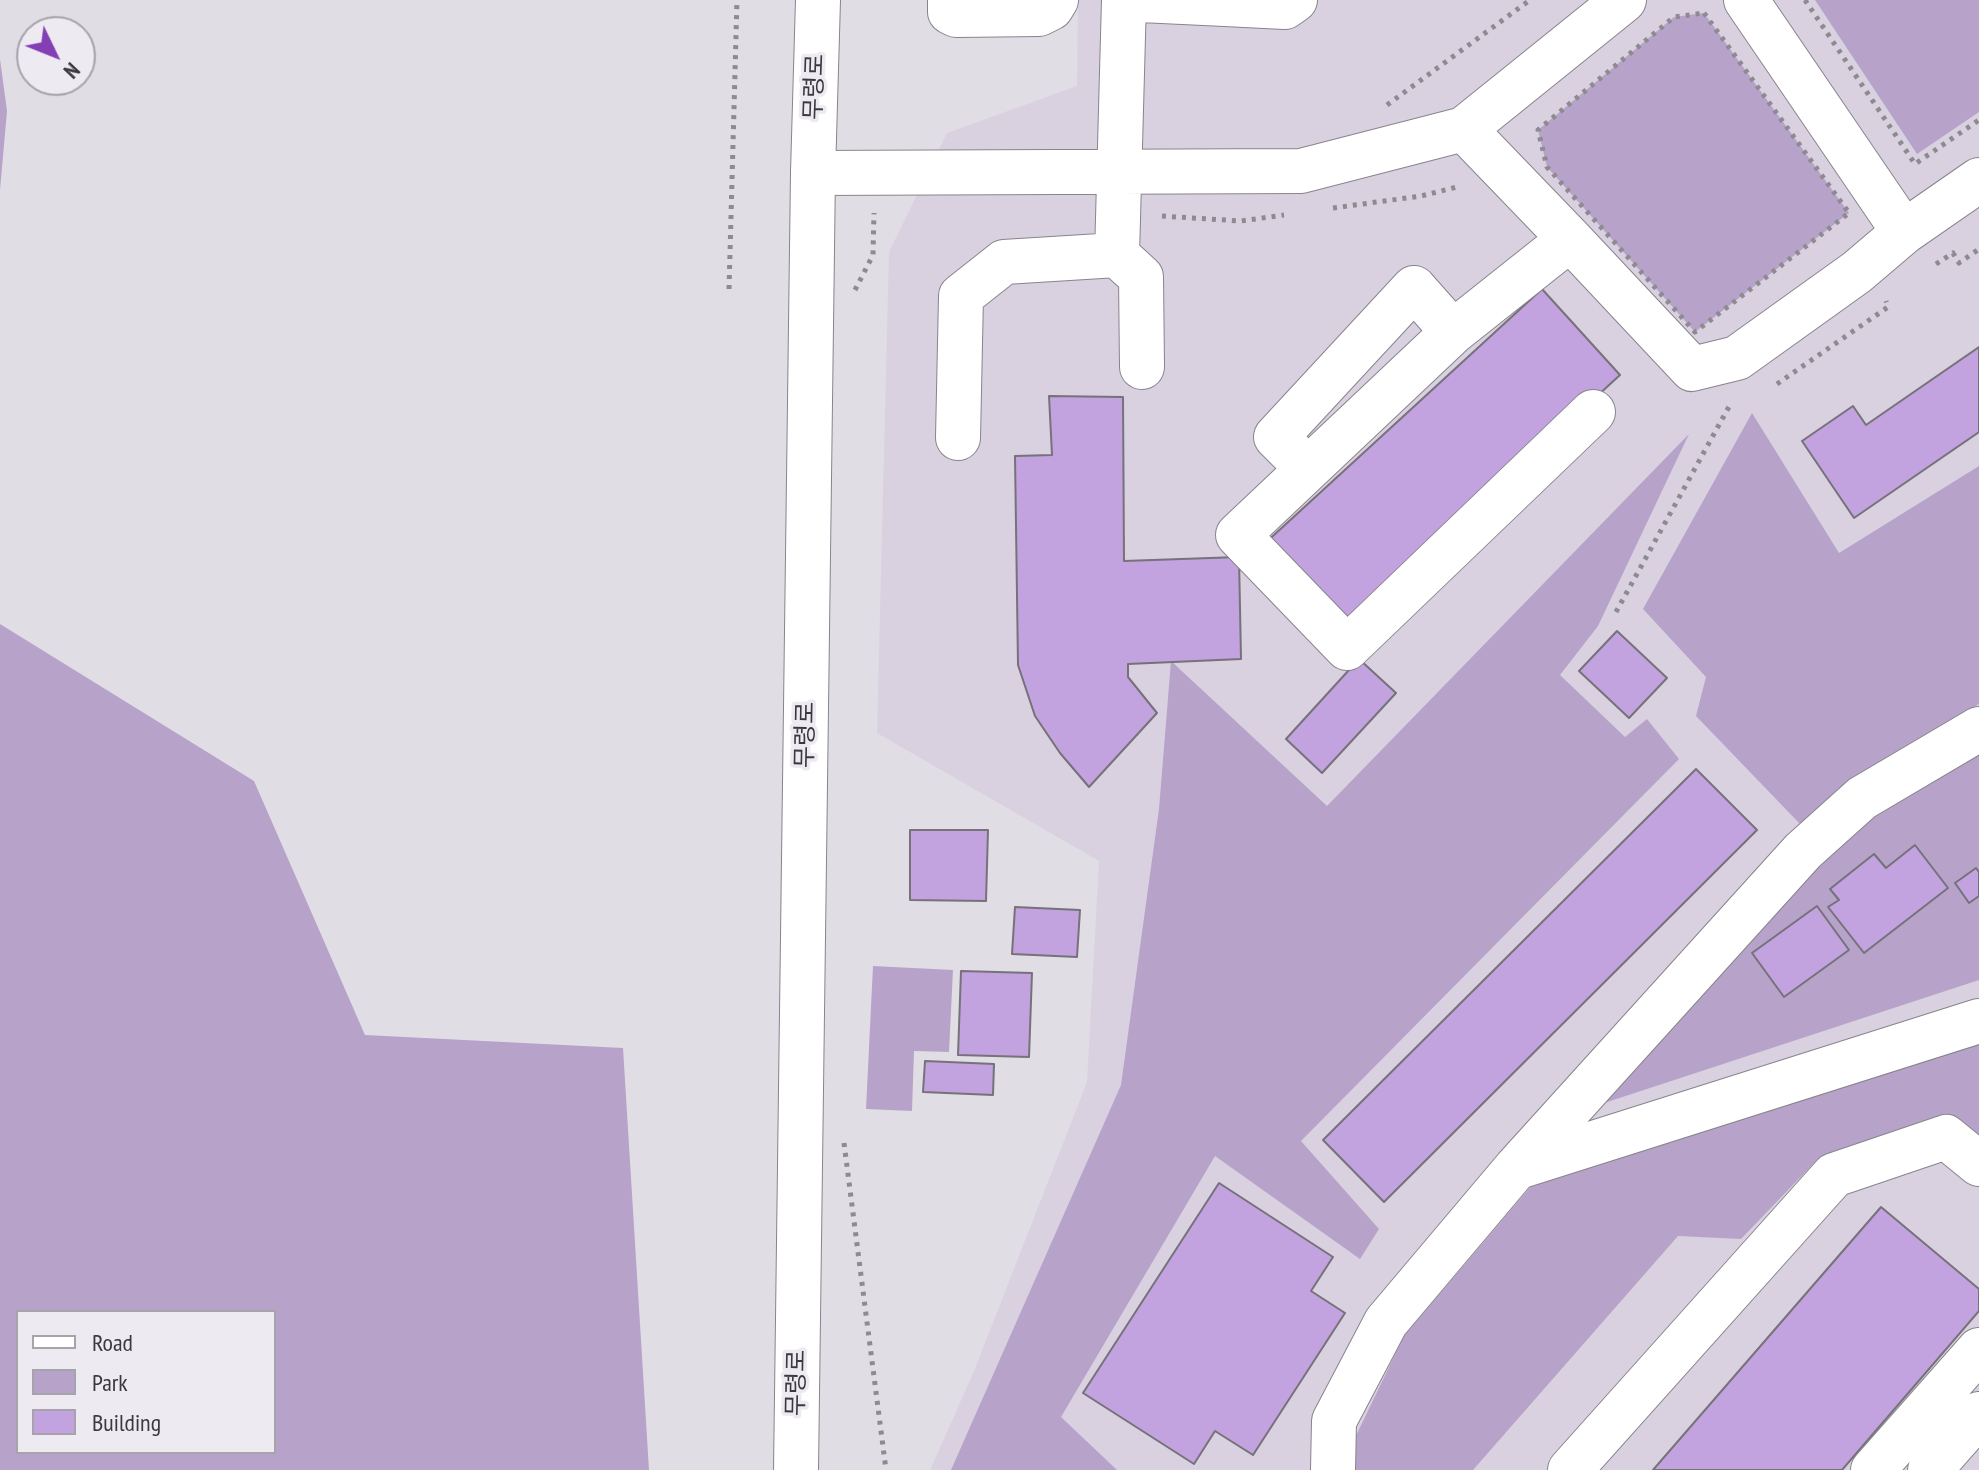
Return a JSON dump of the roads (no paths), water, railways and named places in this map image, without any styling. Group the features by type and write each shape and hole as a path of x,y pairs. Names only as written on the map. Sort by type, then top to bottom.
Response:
{"main road":[{"name":"무령로","path":"796,1470 813,173 818,0"},
{"path":"950,0 950,12 956,15 1039,14 1051,8 1056,0"},
{"path":"1117,255 1124,0"},
{"path":"1141,0 1285,7 1295,0"},
{"path":"813,173 1301,171 1464,129 1624,0"},
{"path":"1746,0 1904,232"},
{"path":"1464,129 1692,369 1737,358 1857,272 1904,232 1979,180"},
{"path":"1570,239 1453,332 1238,535 1347,648 1593,412"},
{"path":"958,438 961,296 1004,262 1117,255 1141,277 1142,367"},
{"path":"1308,469 1276,437 1414,288 1453,332"},
{"path":"1333,1470 1334,1421 1386,1322 1516,1168 1803,851 1862,798 1979,729"},
{"path":"1516,1168 1979,1021"},
{"path":"1570,1470 1834,1175 1946,1137 1979,1164"},
{"path":"1873,1470 1979,1350"},
{"path":"1930,1470 1979,1414"}]}
